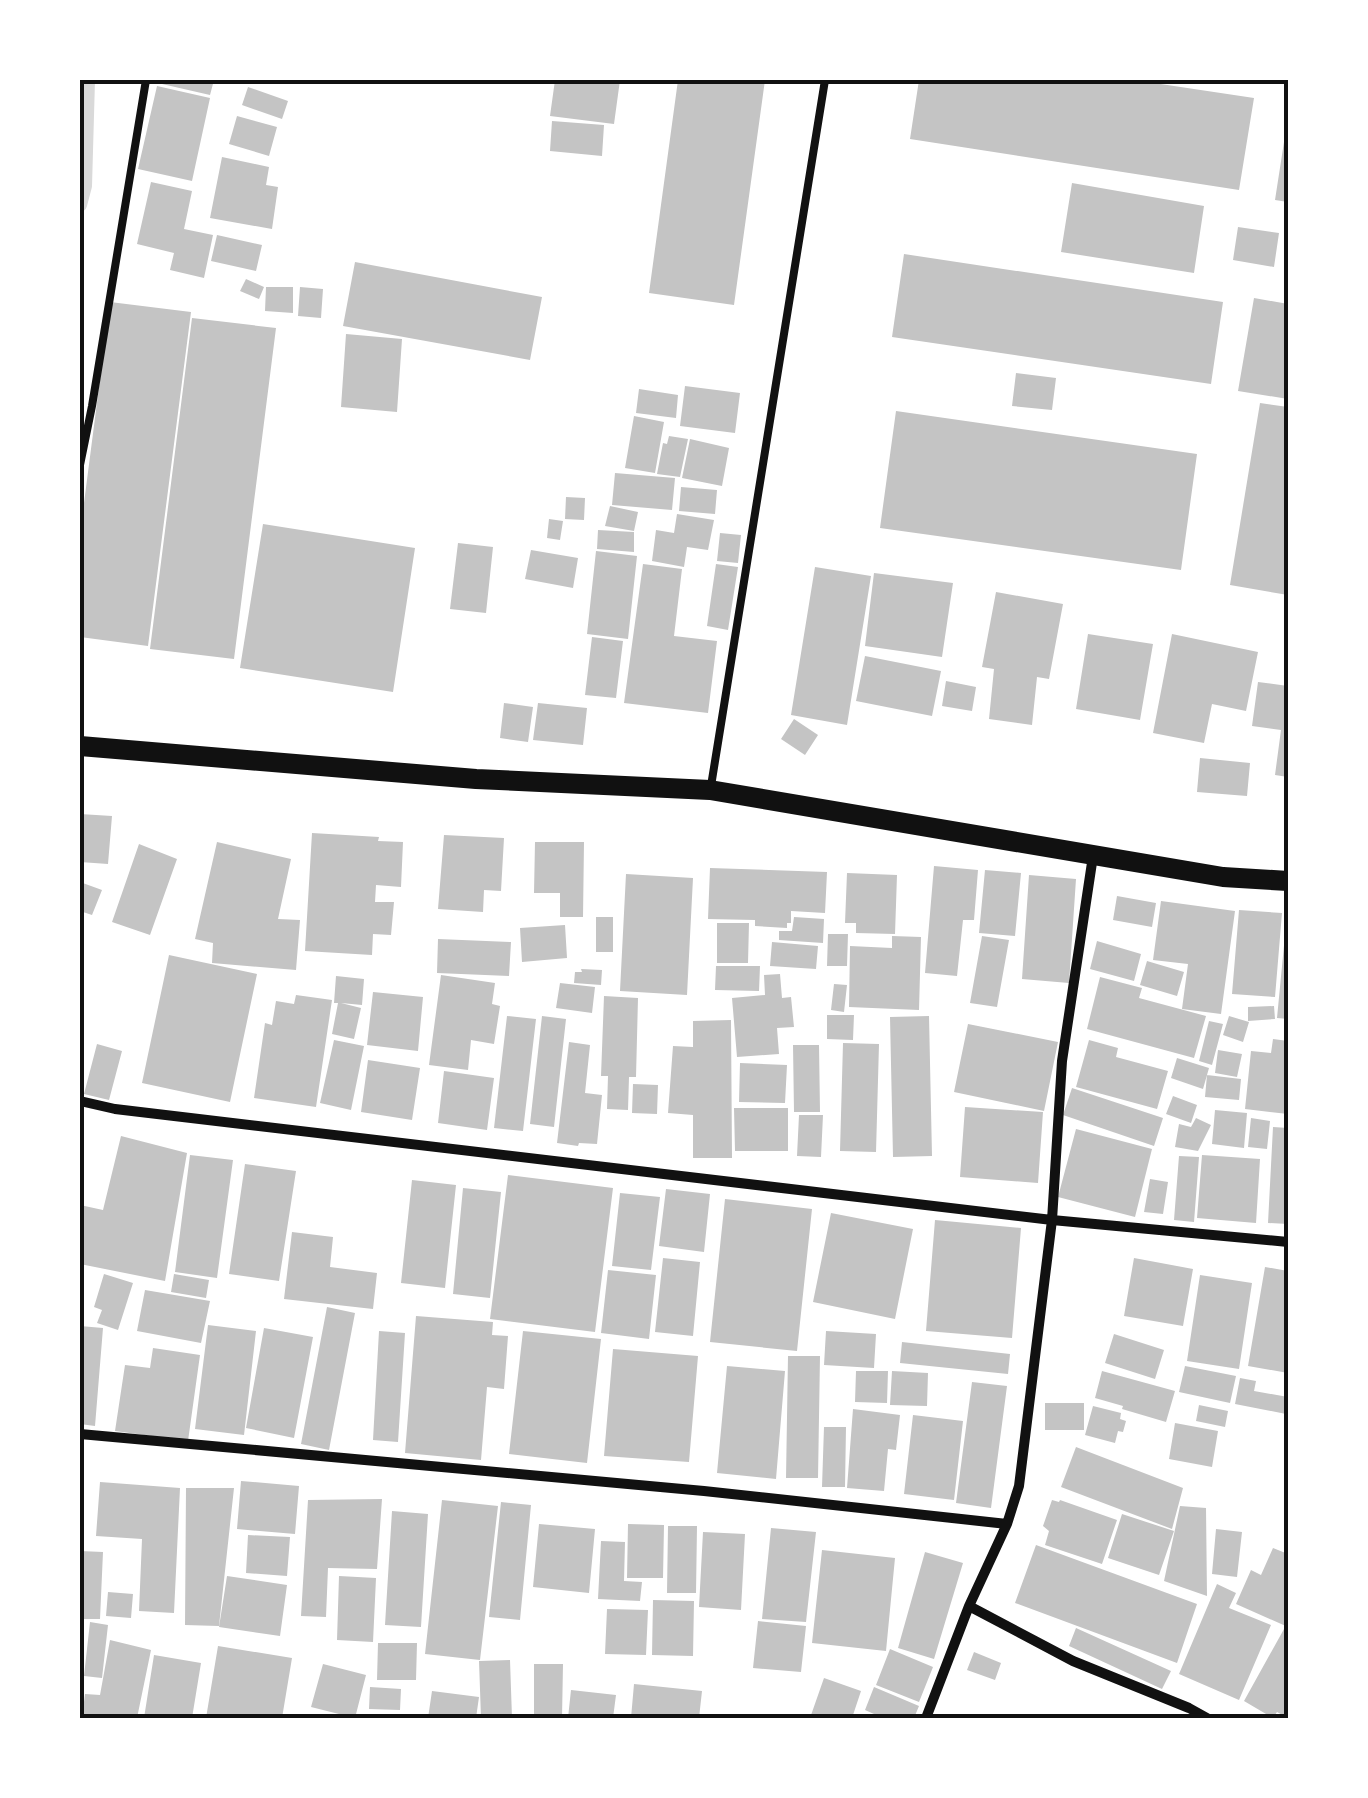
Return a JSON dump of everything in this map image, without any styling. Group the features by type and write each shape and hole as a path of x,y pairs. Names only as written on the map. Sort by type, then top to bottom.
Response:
{"main road":[{"path":"80,746 476,779 710,790 1223,877 1288,882"}],"street":[{"path":"926,1718 1020,1486 1052,1220 1062,1061 1093,856"},
{"path":"80,1101 115,1109 1052,1220 1288,1242"},
{"path":"80,1434 704,1490 1007,1524"},
{"path":"969,1606 1072,1661 1207,1718"}],"lane":[{"path":"80,466 146,80"},
{"path":"710,790 825,80"}],"building":[{"path":"163,80 214,80 210,95 162,84"},
{"path":"555,80 620,80 614,124 550,116"},
{"path":"678,80 765,80 734,305 649,293"},
{"path":"919,80 1134,80 1254,98 1239,190 910,139"},
{"path":"157,86 210,98 192,181 138,169"},
{"path":"248,87 288,101 282,119 242,105"},
{"path":"237,116 277,127 269,156 229,144"},
{"path":"552,121 604,125 602,156 550,151"},
{"path":"1288,129 1288,202 1275,200"},
{"path":"222,157 269,167 266,185 278,187 272,229 210,218"},
{"path":"151,182 192,191 184,229 213,235 204,278 170,270 174,253 137,244"},
{"path":"1072,183 1204,206 1194,273 1061,252"},
{"path":"1238,227 1279,233 1274,267 1233,260"},
{"path":"217,235 262,245 256,271 211,261"},
{"path":"904,254 1223,302 1211,384 892,337"},
{"path":"355,262 542,297 530,360 343,326"},
{"path":"246,279 264,287 259,299 240,291"},
{"path":"266,287 293,287 293,313 265,311"},
{"path":"300,287 323,289 321,318 298,316"},
{"path":"1254,298 1288,304 1288,399 1238,391"},
{"path":"110,302 191,312 148,646 80,637 80,534"},
{"path":"192,318 276,328 234,659 150,649"},
{"path":"346,334 402,339 397,412 341,407"},
{"path":"1016,373 1056,378 1052,410 1012,406"},
{"path":"685,386 740,393 735,433 680,426"},
{"path":"639,389 678,395 676,418 636,413"},
{"path":"1260,403 1288,407 1288,595 1230,585"},
{"path":"896,411 1197,454 1181,570 880,528"},
{"path":"634,416 664,422 655,473 625,468"},
{"path":"669,436 688,439 680,477 657,474 663,443 667,444"},
{"path":"690,439 729,448 722,486 682,478"},
{"path":"615,473 675,478 672,510 612,505"},
{"path":"681,487 717,490 715,514 679,511"},
{"path":"566,497 585,498 584,520 565,519"},
{"path":"610,506 638,512 634,531 605,526"},
{"path":"677,514 714,520 708,550 687,547 684,567 652,561 656,530 674,533"},
{"path":"549,519 563,521 560,540 547,538"},
{"path":"263,524 415,548 393,692 240,668"},
{"path":"598,530 634,532 634,552 597,549"},
{"path":"720,533 741,535 738,563 717,561"},
{"path":"458,543 493,547 486,613 450,609"},
{"path":"531,550 578,558 573,588 525,579"},
{"path":"596,551 637,556 628,639 587,634"},
{"path":"643,564 682,569 674,636 717,641 708,713 624,703"},
{"path":"716,564 738,567 728,630 707,626"},
{"path":"815,567 871,576 847,725 791,715"},
{"path":"874,573 953,583 942,657 865,646"},
{"path":"996,592 1063,604 1049,679 1037,677 1032,725 989,719 994,669 982,667"},
{"path":"1088,634 1153,644 1140,720 1076,709"},
{"path":"1172,634 1258,652 1246,711 1212,704 1204,743 1153,733"},
{"path":"592,637 623,641 616,698 585,695"},
{"path":"865,656 941,671 932,716 856,701"},
{"path":"946,681 976,687 972,711 942,706"},
{"path":"1258,682 1288,686 1288,777 1275,775 1281,730 1252,726"},
{"path":"504,703 533,707 528,742 500,738"},
{"path":"538,703 587,708 583,745 533,740"},
{"path":"794,719 818,735 805,755 781,739"},
{"path":"1200,758 1250,763 1247,796 1197,792"},
{"path":"80,814 112,816 108,864 80,862"},
{"path":"312,833 403,842 401,887 376,885 375,902 394,902 391,935 373,934 372,955 305,951"},
{"path":"444,835 504,838 501,891 484,890 483,912 438,909"},
{"path":"217,842 291,859 278,919 300,920 296,970 212,963 213,943 195,939"},
{"path":"535,842 584,842 583,917 560,917 560,893 534,893"},
{"path":"139,844 177,859 150,935 112,922"},
{"path":"934,866 978,870 974,920 963,920 957,976 925,973"},
{"path":"710,868 827,872 825,913 791,911 787,928 755,926 755,920 708,919"},
{"path":"985,870 1021,873 1015,936 979,933"},
{"path":"847,873 897,875 895,934 856,933 856,923 845,923"},
{"path":"626,874 693,878 687,995 620,991"},
{"path":"1029,875 1076,879 1069,983 1022,979"},
{"path":"80,882 102,890 92,915 80,911"},
{"path":"1117,896 1156,903 1152,927 1113,920"},
{"path":"1161,901 1235,911 1221,1014 1182,1009 1188,964 1153,960"},
{"path":"1239,910 1282,913 1275,997 1232,994"},
{"path":"596,917 613,917 613,952 596,952"},
{"path":"794,917 824,919 823,943 779,940 779,931 792,931"},
{"path":"717,923 749,923 748,963 717,963"},
{"path":"565,925 567,958 522,962 520,928"},
{"path":"828,934 848,934 847,966 827,966"},
{"path":"1285,935 1288,936 1288,1019 1277,1018"},
{"path":"892,936 921,937 919,1010 849,1007 850,946 892,948"},
{"path":"982,936 1009,940 997,1007 970,1003"},
{"path":"438,939 511,942 509,976 437,973"},
{"path":"1097,941 1141,954 1134,981 1090,969"},
{"path":"772,942 818,946 816,969 770,966"},
{"path":"169,955 257,974 230,1102 142,1083"},
{"path":"1147,961 1184,972 1177,996 1140,985"},
{"path":"716,966 760,966 759,991 715,990"},
{"path":"581,969 602,970 601,985 574,983 575,972 582,972"},
{"path":"780,974 782,998 791,997 794,1027 777,1028 779,1054 737,1057 732,998 765,995 764,975"},
{"path":"441,975 495,983 492,1004 500,1006 494,1044 471,1040 468,1070 429,1065"},
{"path":"336,976 364,979 362,1005 341,1003 361,1008 354,1039 332,1034 338,1003 334,1003"},
{"path":"1100,977 1142,988 1139,998 1206,1016 1194,1058 1087,1029"},
{"path":"560,983 595,987 592,1013 556,1008"},
{"path":"834,984 847,985 844,1012 831,1010"},
{"path":"373,992 423,997 418,1051 367,1045"},
{"path":"296,995 332,1000 316,1107 254,1098 265,1023 272,1025 276,1001 294,1004"},
{"path":"604,996 638,998 636,1077 629,1077 628,1110 607,1109 608,1076 601,1076"},
{"path":"1274,1006 1275,1019 1248,1021 1248,1007"},
{"path":"827,1015 854,1015 853,1040 827,1039"},
{"path":"507,1016 536,1019 523,1131 494,1128"},
{"path":"542,1016 566,1019 554,1127 530,1124"},
{"path":"929,1016 932,1156 893,1157 890,1017"},
{"path":"1229,1016 1249,1022 1243,1042 1223,1035"},
{"path":"731,1020 732,1158 693,1158 693,1115 668,1113 673,1046 693,1047 693,1021"},
{"path":"1209,1021 1223,1024 1212,1065 1199,1061"},
{"path":"968,1024 1058,1042 1044,1111 954,1092"},
{"path":"1273,1039 1288,1041 1288,1114 1245,1109 1251,1051 1271,1053"},
{"path":"334,1040 364,1046 351,1110 320,1103"},
{"path":"1089,1040 1118,1048 1116,1057 1168,1071 1157,1109 1076,1087"},
{"path":"569,1042 590,1045 585,1093 602,1095 597,1144 557,1143"},
{"path":"843,1043 879,1044 876,1152 840,1151"},
{"path":"97,1044 122,1051 109,1100 84,1094"},
{"path":"793,1045 819,1045 820,1112 794,1112"},
{"path":"1218,1050 1242,1054 1237,1077 1215,1073"},
{"path":"1177,1058 1209,1068 1203,1089 1171,1078"},
{"path":"368,1060 420,1068 412,1120 361,1112"},
{"path":"740,1063 787,1065 785,1103 739,1102"},
{"path":"444,1071 494,1078 487,1130 438,1123"},
{"path":"1207,1075 1241,1079 1239,1100 1205,1097"},
{"path":"633,1084 658,1085 657,1114 632,1113"},
{"path":"1072,1088 1163,1118 1154,1146 1063,1115"},
{"path":"1173,1096 1197,1105 1191,1123 1166,1114"},
{"path":"965,1107 1043,1112 1038,1183 960,1177"},
{"path":"734,1108 788,1108 788,1151 735,1151"},
{"path":"1215,1110 1247,1113 1244,1148 1212,1144"},
{"path":"799,1115 823,1115 821,1157 797,1156"},
{"path":"1196,1118 1211,1125 1198,1151 1175,1147 1179,1124 1191,1127"},
{"path":"1251,1118 1270,1121 1267,1149 1248,1147"},
{"path":"1273,1127 1288,1128 1288,1224 1268,1223"},
{"path":"1076,1129 1152,1149 1135,1217 1058,1197"},
{"path":"121,1136 187,1153 165,1281 80,1264 80,1205 103,1210"},
{"path":"190,1155 233,1160 217,1278 175,1272"},
{"path":"1202,1155 1260,1159 1256,1223 1197,1218"},
{"path":"1179,1156 1199,1157 1194,1222 1174,1220"},
{"path":"245,1164 296,1171 279,1281 229,1274"},
{"path":"508,1175 613,1188 595,1332 490,1319"},
{"path":"1150,1179 1168,1182 1163,1214 1144,1212"},
{"path":"412,1180 456,1185 445,1288 401,1283"},
{"path":"463,1188 501,1192 490,1298 453,1294"},
{"path":"666,1189 710,1194 704,1252 659,1246"},
{"path":"620,1193 660,1197 651,1270 612,1266"},
{"path":"725,1199 812,1209 797,1351 710,1342"},
{"path":"831,1213 913,1229 895,1319 813,1302"},
{"path":"935,1220 1021,1228 1012,1338 926,1331"},
{"path":"292,1232 333,1237 330,1267 377,1273 373,1309 284,1299"},
{"path":"663,1258 700,1262 693,1336 655,1332"},
{"path":"1134,1258 1193,1269 1183,1326 1124,1316"},
{"path":"1265,1267 1288,1271 1288,1373 1248,1366"},
{"path":"608,1270 656,1275 649,1339 601,1333"},
{"path":"104,1274 133,1283 118,1330 97,1323 102,1310 94,1307"},
{"path":"174,1274 209,1280 206,1298 171,1292"},
{"path":"1200,1275 1252,1283 1239,1369 1187,1361"},
{"path":"145,1290 210,1301 201,1343 137,1331"},
{"path":"327,1307 355,1313 329,1450 301,1444"},
{"path":"416,1316 493,1322 492,1335 508,1336 504,1389 487,1387 481,1460 405,1453"},
{"path":"208,1325 256,1331 244,1435 195,1429"},
{"path":"80,1326 103,1328 95,1426 80,1424"},
{"path":"264,1328 313,1337 294,1438 246,1428"},
{"path":"379,1331 405,1333 398,1442 373,1440"},
{"path":"523,1331 601,1339 587,1463 509,1454"},
{"path":"826,1331 876,1334 874,1368 824,1365"},
{"path":"1114,1334 1164,1350 1155,1379 1105,1363"},
{"path":"902,1342 1010,1354 1008,1374 900,1363"},
{"path":"153,1348 200,1355 188,1441 115,1431 125,1365 150,1368"},
{"path":"613,1349 698,1356 689,1462 604,1456"},
{"path":"788,1356 820,1356 818,1478 786,1478"},
{"path":"727,1366 785,1371 776,1479 717,1473"},
{"path":"1185,1366 1236,1376 1230,1403 1179,1392"},
{"path":"856,1371 888,1371 887,1403 855,1402"},
{"path":"892,1371 928,1373 927,1406 890,1405"},
{"path":"1102,1371 1175,1391 1166,1422 1095,1398"},
{"path":"1240,1378 1256,1381 1254,1391 1288,1397 1286,1414 1235,1404"},
{"path":"972,1382 1007,1386 991,1508 956,1503"},
{"path":"1045,1403 1084,1403 1084,1430 1045,1430"},
{"path":"1199,1405 1228,1411 1225,1427 1196,1421"},
{"path":"1093,1406 1121,1413 1120,1419 1126,1421 1115,1443 1085,1435"},
{"path":"853,1409 900,1415 896,1450 888,1449 884,1491 847,1488"},
{"path":"913,1415 963,1421 954,1500 904,1494"},
{"path":"1175,1423 1218,1431 1212,1467 1169,1459"},
{"path":"824,1427 846,1427 845,1487 822,1487"},
{"path":"1076,1447 1183,1488 1172,1529 1061,1487"},
{"path":"241,1481 299,1486 295,1534 237,1529"},
{"path":"100,1482 180,1488 174,1613 139,1611 142,1539 96,1536"},
{"path":"186,1488 234,1488 219,1626 185,1625"},
{"path":"382,1499 377,1569 328,1568 326,1617 301,1616 308,1500"},
{"path":"442,1500 498,1506 480,1660 425,1654"},
{"path":"1052,1500 1117,1520 1102,1564 1045,1545 1049,1531 1043,1526"},
{"path":"501,1502 531,1505 520,1620 489,1617"},
{"path":"1180,1506 1206,1508 1207,1596 1164,1581"},
{"path":"392,1511 428,1514 421,1627 385,1625"},
{"path":"1122,1514 1174,1531 1159,1575 1108,1558"},
{"path":"539,1524 595,1529 589,1593 533,1587"},
{"path":"628,1524 664,1525 663,1578 627,1578"},
{"path":"668,1526 697,1526 696,1593 667,1593"},
{"path":"771,1528 816,1532 806,1622 762,1619"},
{"path":"1216,1529 1242,1532 1237,1577 1212,1574"},
{"path":"703,1532 745,1534 741,1610 699,1607"},
{"path":"248,1535 290,1537 287,1576 246,1573"},
{"path":"601,1541 625,1542 624,1581 642,1582 640,1601 598,1599"},
{"path":"1036,1545 1197,1604 1177,1663 1015,1603"},
{"path":"1273,1548 1288,1554 1288,1627 1236,1604 1251,1570 1261,1575"},
{"path":"822,1550 895,1558 886,1651 812,1643"},
{"path":"80,1551 103,1552 100,1619 80,1619"},
{"path":"925,1552 963,1563 934,1659 898,1648"},
{"path":"227,1576 287,1585 280,1636 219,1627"},
{"path":"339,1576 376,1578 373,1642 337,1640"},
{"path":"1217,1584 1236,1593 1229,1608 1271,1625 1239,1700 1179,1674"},
{"path":"108,1592 133,1594 131,1618 106,1616"},
{"path":"653,1600 694,1601 693,1656 652,1655"},
{"path":"607,1609 648,1610 646,1655 605,1654"},
{"path":"758,1621 806,1626 801,1672 753,1668"},
{"path":"90,1622 108,1625 102,1678 84,1676"},
{"path":"1076,1628 1171,1671 1162,1689 1069,1646"},
{"path":"1284,1629 1288,1631 1288,1718 1277,1712 1273,1718 1244,1701"},
{"path":"110,1640 151,1650 137,1718 82,1718 85,1694 100,1695"},
{"path":"378,1643 417,1643 416,1680 377,1680"},
{"path":"218,1646 292,1658 282,1718 206,1718"},
{"path":"890,1649 933,1667 919,1702 876,1685"},
{"path":"974,1652 1001,1663 995,1680 967,1670"},
{"path":"154,1655 201,1663 192,1718 144,1718"},
{"path":"510,1660 512,1718 481,1718 479,1661"},
{"path":"323,1664 366,1675 355,1718 311,1707"},
{"path":"534,1664 563,1664 562,1718 534,1718"},
{"path":"824,1678 861,1691 852,1718 810,1718"},
{"path":"634,1684 702,1691 699,1718 631,1718"},
{"path":"370,1687 401,1689 400,1710 369,1709"},
{"path":"874,1687 919,1706 914,1718 883,1718 865,1710"},
{"path":"571,1690 616,1695 613,1718 568,1718"},
{"path":"432,1691 479,1697 476,1718 428,1718"}],"waterway":[{"path":"80,205 85,186 88,80"}]}
